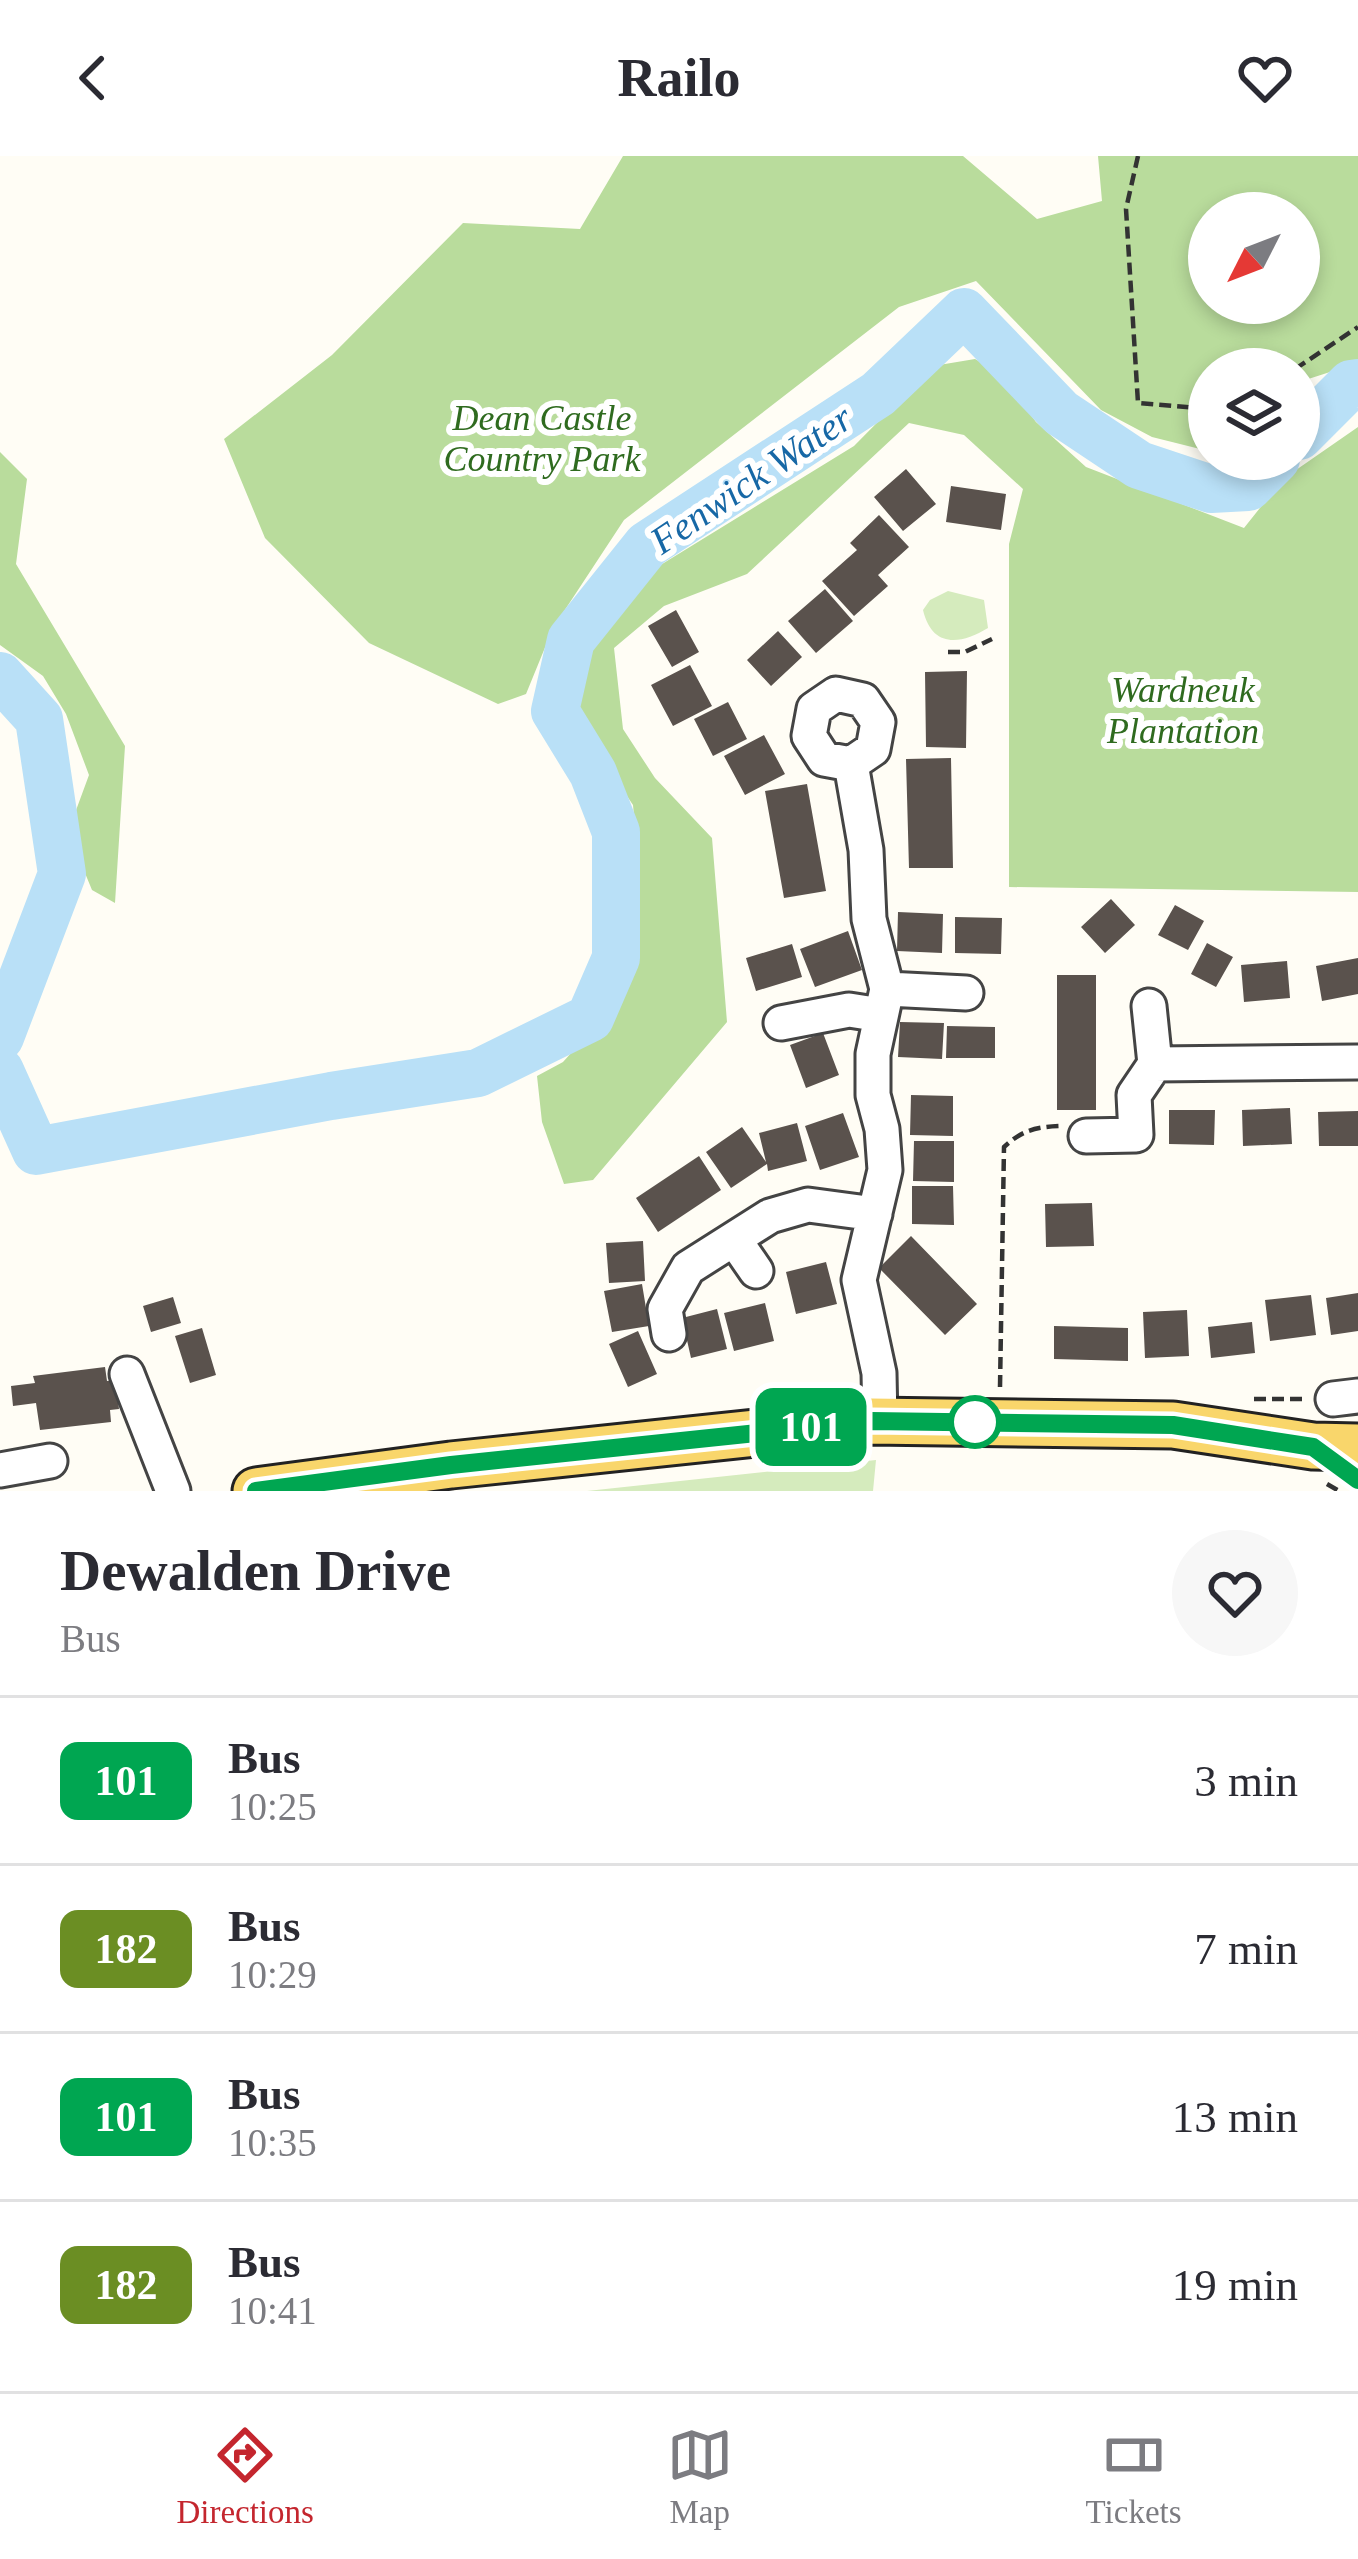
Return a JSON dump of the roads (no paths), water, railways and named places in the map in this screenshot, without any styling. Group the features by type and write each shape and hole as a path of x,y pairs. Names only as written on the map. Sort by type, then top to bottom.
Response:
{"main road":[{"path":"256,1491 451,1465 880,1421 1173,1425 1313,1447 1358,1447"},
{"path":"1313,1447 1358,1480"}],"street":[{"path":"851,764 866,850 868,919 884,1002 872,1054 873,1096 882,1129 885,1170 859,1280 879,1373 880,1421"},
{"path":"781,1024 884,1002 966,994"},
{"path":"1086,1136 1136,1135 1134,1095 1155,1064 1149,1006"},
{"path":"1155,1064 1358,1062"},
{"path":"669,1334 665,1309 688,1268 770,1216 808,1205 875,1214"},
{"path":"734,1239 756,1271"},
{"path":"127,1374 173,1491"},
{"path":"0,1470 50,1461"},
{"path":"0,1481 2,1491"}],"waterway":[{"name":"Fenwick Water","path":"0,1071 36,1151 478,1073 590,1018 616,958 616,832 593,773 555,711 571,640 647,545 878,394 964,312 1061,413 1139,465 1211,489 1248,487 1255,480"},
{"name":"Fenwick Water","path":"1320,415 1351,384 1358,383"},
{"name":"Fenwick Water","path":"0,676 39,719 62,874 0,1037"}],"park label":[{"name":"Dean Castle Country Park","path":"542,438"},
{"name":"Wardneuk Plantation","path":"1183,710"}]}
